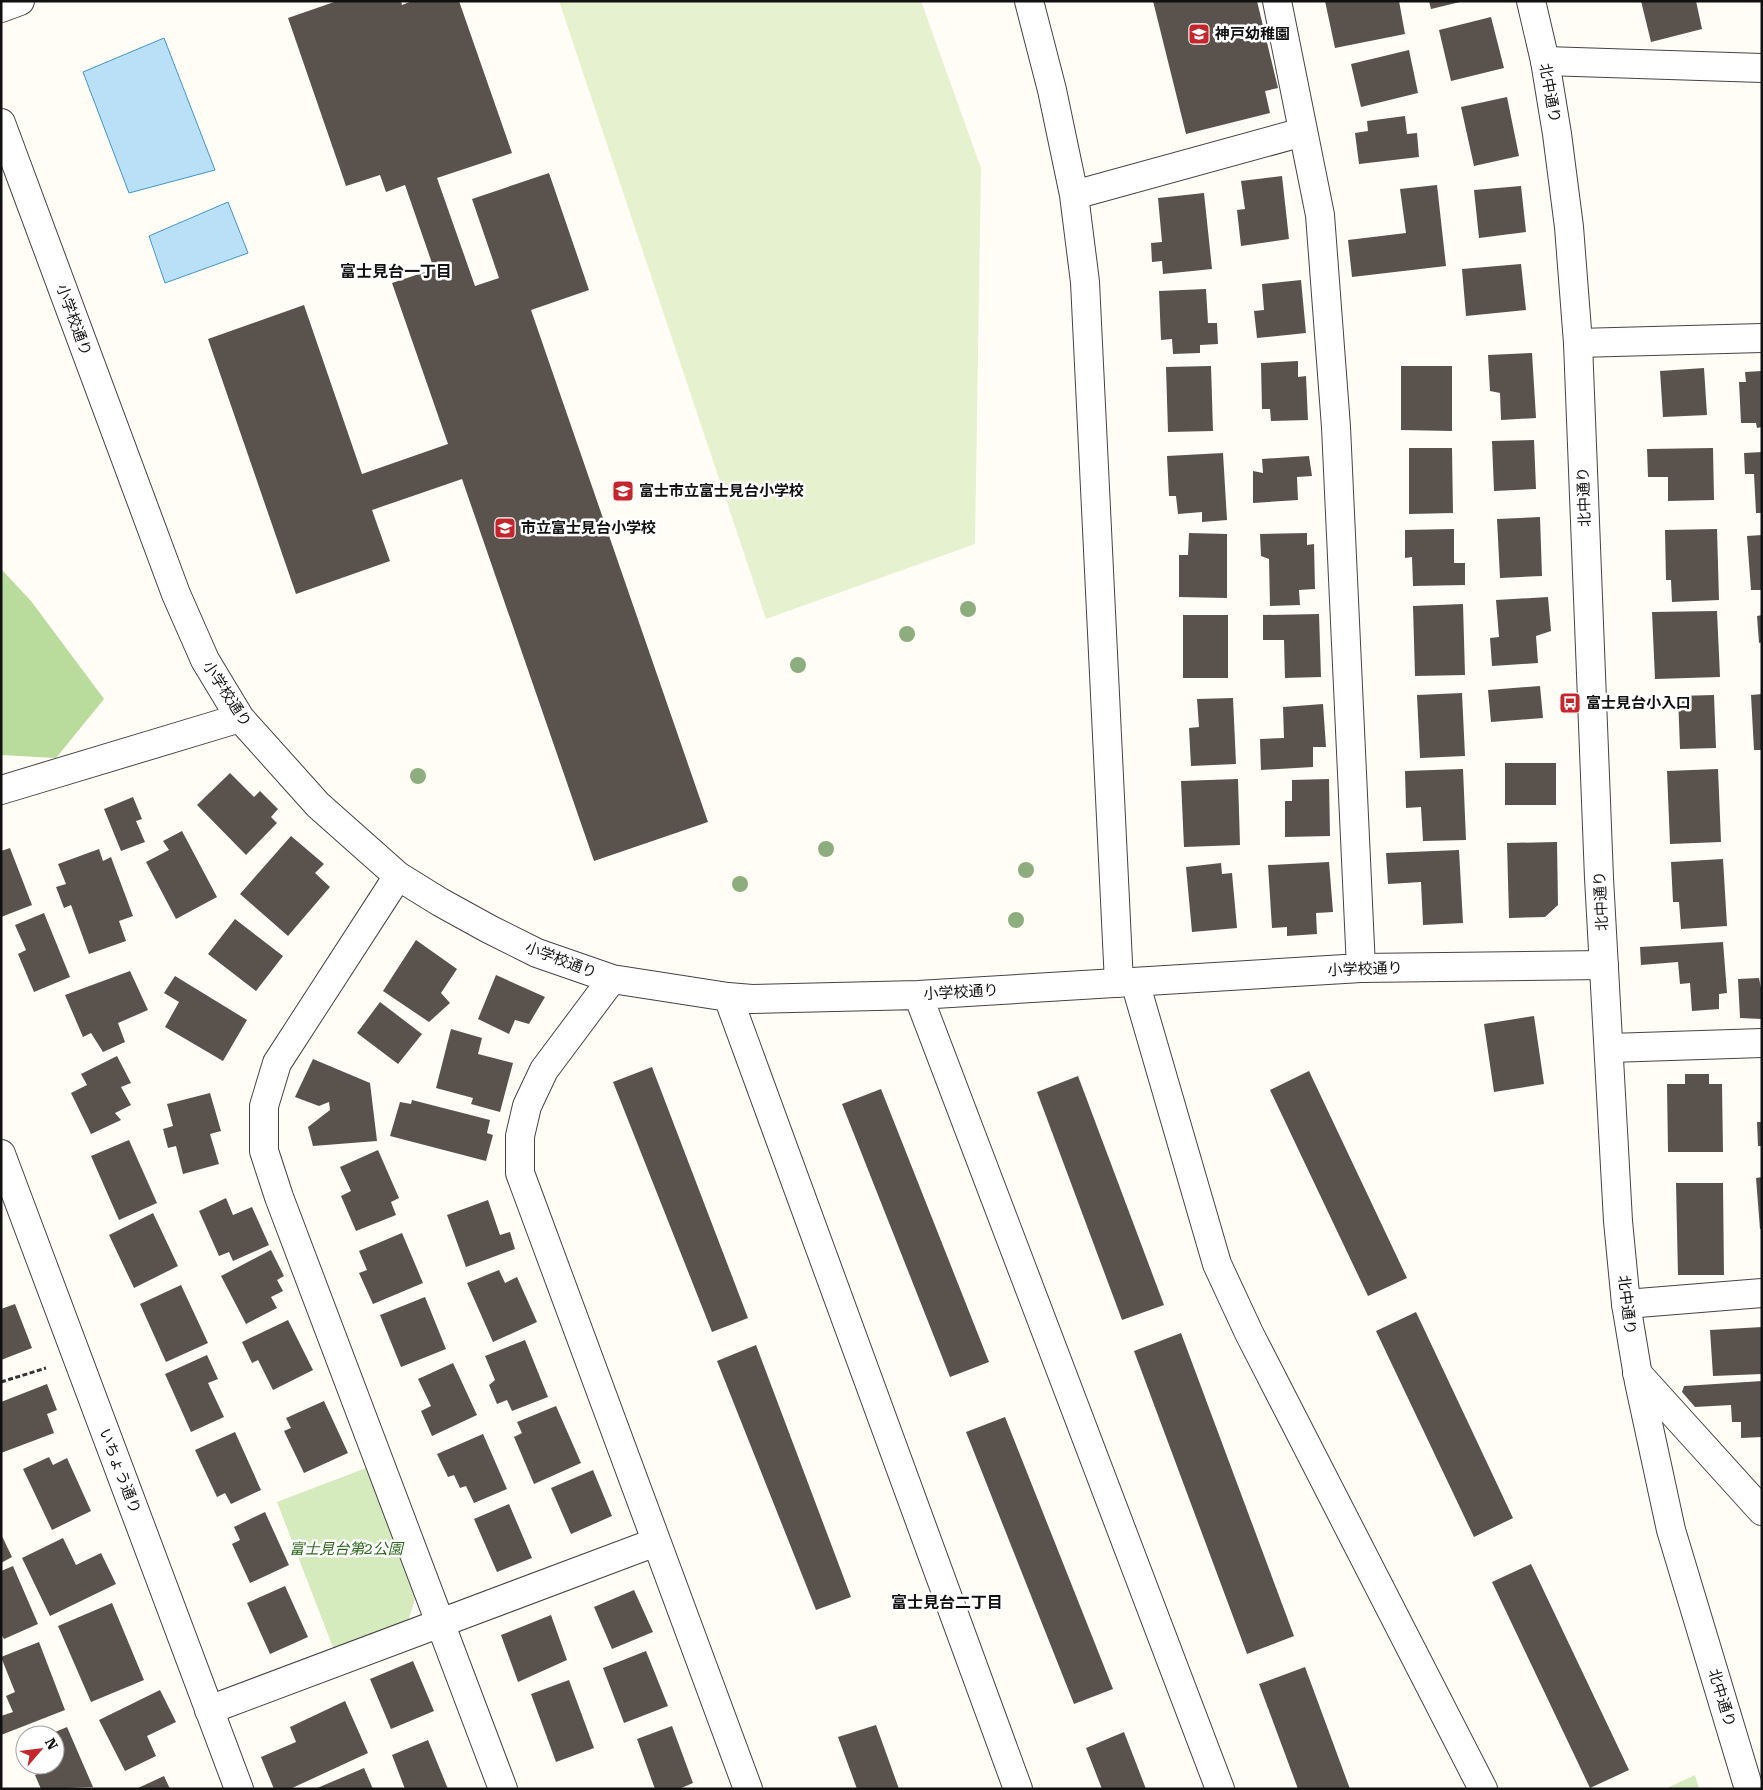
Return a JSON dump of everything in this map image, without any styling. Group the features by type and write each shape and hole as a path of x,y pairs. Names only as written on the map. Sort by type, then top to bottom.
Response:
{"street":[{"path":"1,8 20,1"},
{"path":"1029,1 1052,90 1074,195 1086,282 1127,982 1217,1264 1249,1333 1483,1789"},
{"path":"1277,1 1320,214 1336,427 1361,968"},
{"name":"北中通り","path":"1531,1 1545,61 1557,134 1569,227 1578,343 1599,868 1618,1221 1626,1304 1637,1373 1671,1530 1749,1789"},
{"path":"1545,61 1762,68"},
{"name":"小学校通り","path":"1,124 176,594 205,660 240,718 318,805 398,876 488,929 537,953 612,979 752,999 918,995 1361,968 1604,965"},
{"path":"1074,195 1303,132"},
{"path":"1578,343 1762,338"},
{"path":"1,790 240,718"},
{"path":"398,876 276,1063 264,1106 264,1151 279,1197 503,1789"},
{"path":"612,979 544,1070 527,1106 520,1136 520,1173 748,1789"},
{"path":"918,995 1220,1789"},
{"path":"728,997 1018,1789"},
{"path":"1610,1048 1762,1043"},
{"name":"いちょう通り","path":"1,1154 239,1789"},
{"path":"1626,1304 1762,1293"},
{"path":"1637,1373 1762,1512"},
{"path":"209,1710 656,1542"}],"path":[{"path":"1,1382 47,1368"}],"green space":[{"path":"559,1 921,1 981,168 975,544 766,619"},
{"path":"1,569 31,601 104,699 56,758 1,755"},
{"name":"富士見台第2公園","path":"366,1468 416,1596 408,1621 334,1650 277,1502"},
{"path":"1695,1775 1699,1789 1665,1789"}],"water":[{"path":"164,38 215,170 129,193 83,72"},
{"path":"228,202 248,253 165,283 149,236"}],"building":[{"path":"337,1 401,1 402,5 412,1 459,1 512,153 437,178 475,286 499,278 472,199 549,173 589,290 531,310 708,822 594,861 462,479 372,510 390,561 296,594 208,339 304,305 362,474 448,444 392,283 434,269 405,185 386,192 380,175 346,186 288,18"},
{"path":"1153,1 1257,1 1278,88 1265,91 1270,113 1186,134"},
{"path":"1325,1 1399,1 1405,34 1335,48"},
{"path":"1429,1 1460,1 1460,2 1431,9"},
{"path":"1641,1 1696,1 1702,29 1651,42"},
{"path":"1491,17 1504,68 1451,81 1439,30"},
{"path":"1409,50 1418,93 1361,107 1351,64"},
{"path":"1507,97 1519,156 1474,166 1461,107"},
{"path":"1405,116 1407,134 1417,133 1419,157 1359,164 1355,133 1368,131 1367,121"},
{"path":"1282,176 1289,239 1241,246 1237,210 1245,209 1241,181"},
{"path":"1437,185 1446,266 1352,277 1348,240 1406,233 1400,189"},
{"path":"1521,186 1526,232 1479,238 1474,190"},
{"path":"1204,193 1212,269 1163,274 1162,261 1152,262 1151,243 1162,242 1158,198"},
{"path":"1521,264 1526,310 1466,316 1462,269"},
{"path":"1301,280 1306,333 1257,338 1254,311 1264,310 1262,284"},
{"path":"1206,289 1208,323 1217,323 1218,344 1200,345 1200,353 1173,354 1172,339 1161,340 1159,291"},
{"path":"1532,353 1536,418 1501,420 1500,393 1490,391 1488,355"},
{"path":"1298,361 1298,377 1306,376 1308,420 1271,421 1270,409 1262,409 1261,363"},
{"path":"1211,366 1213,431 1168,432 1166,367"},
{"path":"1401,366 1452,366 1452,431 1401,430"},
{"path":"1704,368 1707,415 1663,417 1660,371"},
{"path":"1762,371 1762,427 1757,428 1756,423 1741,423 1739,382 1746,382 1745,372"},
{"path":"1534,440 1536,489 1494,491 1492,441"},
{"path":"1409,448 1452,448 1453,513 1409,514"},
{"path":"1713,448 1714,500 1668,501 1668,477 1648,477 1647,449"},
{"path":"1762,452 1762,513 1756,513 1754,474 1745,474 1744,453"},
{"path":"1223,453 1227,520 1202,522 1202,512 1178,514 1176,496 1169,496 1167,456"},
{"path":"1309,456 1312,476 1297,477 1298,500 1253,503 1253,471 1263,473 1262,459"},
{"path":"1540,517 1542,576 1500,578 1497,519"},
{"path":"1454,529 1454,563 1465,563 1465,585 1413,586 1412,557 1405,558 1405,530"},
{"path":"1717,529 1719,600 1672,602 1671,580 1666,580 1665,530"},
{"path":"1189,533 1227,534 1227,598 1179,597 1179,555 1188,555"},
{"path":"1307,533 1307,545 1314,544 1315,589 1299,590 1300,605 1270,606 1269,559 1261,556 1260,534"},
{"path":"1762,535 1762,590 1751,590 1747,536"},
{"path":"1548,597 1551,631 1536,636 1538,663 1492,666 1490,638 1499,637 1496,600"},
{"path":"1463,604 1465,675 1415,676 1413,606"},
{"path":"1717,611 1720,677 1655,679 1652,612"},
{"path":"1319,614 1321,677 1285,678 1284,640 1263,640 1263,615"},
{"path":"1183,615 1228,615 1228,678 1183,678"},
{"path":"1762,615 1762,642 1759,643 1757,616"},
{"path":"1540,686 1543,718 1491,722 1488,690"},
{"path":"1462,693 1465,756 1420,758 1417,695"},
{"path":"1762,694 1762,750 1754,750 1751,695"},
{"path":"1714,695 1716,748 1680,749 1678,696"},
{"path":"1233,698 1236,764 1191,766 1189,728 1199,727 1197,699"},
{"path":"1323,704 1326,747 1313,747 1313,767 1261,770 1260,739 1284,738 1283,707"},
{"path":"1505,763 1556,763 1556,805 1505,805"},
{"path":"1463,769 1466,840 1423,841 1421,807 1406,808 1405,771"},
{"path":"1718,769 1721,842 1670,844 1667,771"},
{"path":"230,773 254,797 260,791 278,809 271,817 277,823 246,855 197,805"},
{"path":"1238,779 1240,845 1184,847 1181,781"},
{"path":"1329,779 1330,836 1285,837 1285,801 1292,801 1292,780"},
{"path":"133,797 142,819 136,821 145,842 121,851 104,809"},
{"path":"182,831 217,897 176,919 146,862 169,850 163,841"},
{"path":"291,836 324,864 315,873 330,887 288,936 240,894"},
{"path":"1557,842 1558,905 1545,917 1509,918 1507,843"},
{"path":"10,848 32,905 1,917 1,851"},
{"path":"99,849 103,861 111,857 133,916 119,921 126,941 89,954 71,905 64,908 56,887 66,884 58,864"},
{"path":"1459,850 1463,923 1423,925 1421,882 1388,884 1386,853"},
{"path":"1723,859 1727,926 1681,929 1679,902 1673,902 1671,862"},
{"path":"1329,862 1333,912 1316,913 1317,934 1287,936 1287,927 1272,928 1268,865"},
{"path":"1221,863 1222,874 1232,873 1237,928 1192,932 1186,867"},
{"path":"44,913 70,977 34,992 18,954 26,950 15,925"},
{"path":"235,919 283,956 256,991 208,954"},
{"path":"416,940 457,969 441,993 450,1003 429,1022 383,991"},
{"path":"1723,942 1727,993 1719,994 1719,1009 1692,1011 1690,983 1680,984 1678,962 1641,965 1640,947"},
{"path":"130,971 148,1010 118,1023 125,1042 103,1052 91,1033 83,1037 65,995"},
{"path":"496,975 545,997 529,1024 515,1020 509,1034 478,1019"},
{"path":"175,976 247,1020 223,1061 165,1027 179,1002 164,993"},
{"path":"1759,978 1762,993 1762,1019 1740,1018 1738,979"},
{"path":"380,1002 422,1034 398,1064 357,1033"},
{"path":"1534,1016 1544,1084 1494,1092 1484,1024"},
{"path":"451,1029 482,1038 478,1054 513,1063 500,1112 471,1104 473,1098 436,1088"},
{"path":"117,1056 131,1083 121,1087 131,1105 115,1113 121,1120 91,1134 71,1093 87,1085 81,1074"},
{"path":"313,1059 370,1083 377,1141 313,1146 308,1127 330,1110 329,1102 319,1106 295,1097"},
{"path":"652,1067 748,1318 712,1332 613,1082"},
{"path":"1309,1071 1407,1278 1368,1296 1270,1090"},
{"path":"1685,1074 1709,1074 1709,1084 1722,1084 1723,1152 1668,1152 1667,1084 1685,1084"},
{"path":"1078,1076 1164,1305 1122,1320 1037,1092"},
{"path":"881,1089 989,1362 950,1377 842,1104"},
{"path":"210,1093 221,1131 210,1134 219,1164 183,1174 176,1146 168,1148 163,1129 173,1126 167,1104"},
{"path":"412,1100 490,1120 487,1133 493,1135 486,1161 390,1136 400,1102 411,1104"},
{"path":"1757,1122 1762,1122 1762,1146 1758,1146"},
{"path":"129,1140 157,1203 119,1220 91,1156"},
{"path":"378,1150 399,1198 391,1202 396,1215 356,1231 341,1196 351,1191 340,1167"},
{"path":"1762,1177 1762,1229 1760,1229 1756,1178"},
{"path":"1676,1183 1723,1183 1724,1275 1678,1275"},
{"path":"226,1198 233,1215 252,1207 269,1245 233,1261 229,1252 219,1256 199,1211"},
{"path":"488,1200 500,1235 510,1232 515,1249 466,1267 447,1215"},
{"path":"153,1213 178,1266 134,1288 109,1235"},
{"path":"402,1233 423,1283 373,1304 359,1273 367,1270 359,1251"},
{"path":"271,1250 284,1276 277,1280 283,1291 271,1297 277,1308 246,1324 221,1276"},
{"path":"499,1270 505,1283 517,1277 537,1322 493,1342 467,1283"},
{"path":"181,1285 208,1343 166,1362 140,1304"},
{"path":"425,1297 446,1349 401,1367 380,1315"},
{"path":"15,1304 32,1348 1,1360 1,1309"},
{"path":"1416,1312 1513,1518 1474,1537 1376,1331"},
{"path":"288,1320 313,1370 273,1390 258,1360 252,1363 242,1342"},
{"path":"1762,1327 1762,1374 1713,1376 1710,1330"},
{"path":"1181,1333 1294,1636 1247,1654 1134,1351"},
{"path":"525,1340 548,1397 512,1411 507,1400 497,1404 489,1385 495,1380 485,1356"},
{"path":"756,1345 851,1597 816,1610 717,1361"},
{"path":"207,1355 218,1379 208,1383 224,1417 191,1432 165,1374"},
{"path":"453,1363 477,1415 432,1436 421,1411 431,1406 418,1379"},
{"path":"1762,1381 1762,1437 1741,1438 1741,1422 1732,1422 1731,1405 1695,1407 1682,1392 1684,1386"},
{"path":"47,1384 57,1410 47,1414 54,1433 1,1453 1,1402"},
{"path":"324,1401 348,1453 304,1473 284,1431 291,1428 286,1418"},
{"path":"556,1406 581,1463 534,1484 514,1437 522,1433 517,1422"},
{"path":"1005,1417 1113,1689 1074,1704 966,1432"},
{"path":"235,1432 261,1490 231,1504 225,1493 217,1497 195,1450"},
{"path":"483,1434 507,1489 474,1503 466,1486 460,1488 454,1475 448,1477 437,1454"},
{"path":"49,1457 53,1465 67,1458 91,1511 52,1530 23,1469"},
{"path":"593,1470 612,1516 571,1534 551,1488"},
{"path":"509,1504 532,1558 497,1572 474,1519"},
{"path":"265,1512 289,1565 250,1583 232,1544 240,1540 234,1527"},
{"path":"1,1534 12,1557 1,1563"},
{"path":"63,1538 76,1565 101,1553 116,1584 50,1616 22,1558"},
{"path":"1531,1564 1629,1770 1590,1788 1492,1582"},
{"path":"13,1566 38,1624 4,1639 1,1634 1,1571"},
{"path":"285,1586 308,1637 270,1654 247,1603"},
{"path":"634,1590 653,1632 612,1649 594,1607"},
{"path":"112,1603 144,1680 91,1702 58,1626"},
{"path":"551,1615 567,1660 518,1682 501,1635"},
{"path":"39,1642 65,1710 27,1725 15,1725 15,1730 1,1735 1,1716 13,1712 6,1696 15,1692 1,1657"},
{"path":"646,1651 668,1706 624,1723 603,1668"},
{"path":"413,1661 434,1711 391,1729 370,1679"},
{"path":"1305,1667 1350,1789 1298,1789 1259,1684"},
{"path":"569,1680 594,1748 556,1762 531,1694"},
{"path":"160,1690 176,1722 147,1736 156,1756 125,1771 99,1720"},
{"path":"345,1701 368,1753 290,1789 274,1789 261,1757 296,1742 290,1727"},
{"path":"876,1725 899,1789 857,1789 838,1737"},
{"path":"672,1726 693,1783 679,1789 655,1789 637,1739"},
{"path":"67,1727 93,1787 41,1789 35,1775 65,1775 65,1728"},
{"path":"1124,1732 1146,1789 1102,1789 1086,1748"},
{"path":"428,1740 448,1789 405,1789 392,1755"},
{"path":"364,1768 373,1789 315,1789"},
{"path":"164,1776 170,1789 136,1789"}],"place":[{"name":"神戸幼稚園","path":"1199,34"},
{"name":"富士市立富士見台小学校","path":"623,491"},
{"name":"市立富士見台小学校","path":"505,528"},
{"name":"富士見台小入口","path":"1570,703"}],"district":[{"name":"富士見台一丁目","path":"396,271"},
{"name":"富士見台二丁目","path":"947,1602"}]}
